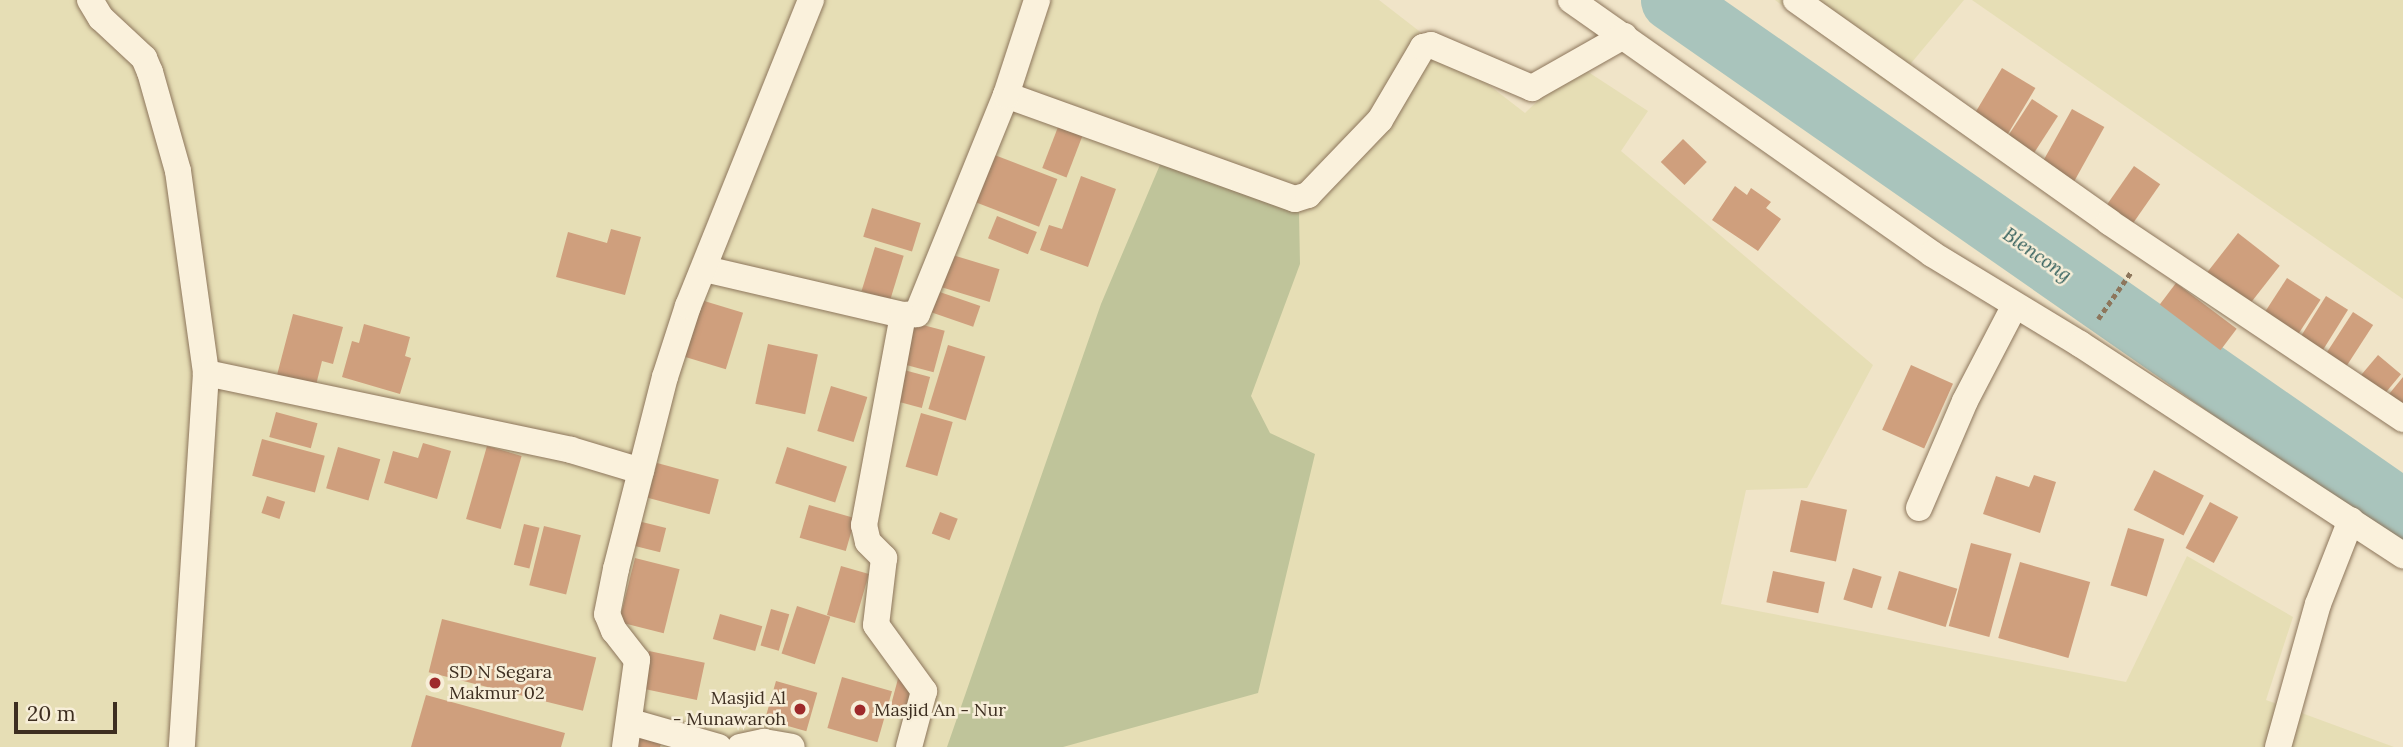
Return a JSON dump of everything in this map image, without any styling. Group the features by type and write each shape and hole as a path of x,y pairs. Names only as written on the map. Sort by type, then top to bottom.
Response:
{"street":[{"path":"90,0 101,18 144,58 150,72 186,213 191,281 206,373 182,747"},
{"path":"719,747 628,735 637,660 614,631 607,614 665,377 811,0"},
{"path":"705,269 903,315 920,310 1006,94 1037,0"},
{"path":"1571,0 1889,225 2014,307 2080,344 2403,555"},
{"path":"1796,0 2109,222 2403,419"},
{"path":"1006,94 1295,199 1308,195 1380,120 1423,47 1431,45 1532,88 1624,36"},
{"path":"1919,508 1965,401 2014,307"},
{"path":"903,315 864,525 868,542 884,558 876,625 924,691 909,747"},
{"path":"206,373 558,447 641,471"},
{"path":"2278,747 2318,604 2351,520"},
{"path":"740,747 764,742 792,747"}],"path":[{"path":"2090,331 2137,263"}],"shaded area":[{"path":"0,0 1379,0 1525,113 1576,64 1648,111 1621,151 1873,365 1807,488 1746,490 1721,604 2126,682 2187,556 2293,617 2266,700 2394,747 0,747"},
{"path":"1775,0 1964,0 1892,86"},
{"path":"1972,0 2403,0 2403,299"}],"green space":[{"path":"1162,160 1299,212 1300,264 1251,396 1270,433 1315,454 1258,693 1063,747 947,747 1101,304"}],"building":[{"path":"2002,68 2035,88 2005,140 1971,119"},
{"path":"2032,99 2058,116 2029,161 2003,144"},
{"path":"2072,109 2104,127 2072,186 2040,168"},
{"path":"1058,127 1082,136 1067,177 1042,168"},
{"path":"1683,139 1707,162 1685,185 1661,162"},
{"path":"992,154 1057,179 1039,227 974,202"},
{"path":"2134,166 2160,184 2126,233 2100,214"},
{"path":"1081,176 1116,189 1088,267 1040,250 1049,225 1062,229"},
{"path":"1735,186 1747,195 1751,188 1771,202 1766,208 1781,219 1758,251 1712,220"},
{"path":"872,208 921,223 912,252 863,237"},
{"path":"997,216 1037,232 1028,254 988,238"},
{"path":"611,229 641,237 625,295 556,277 568,232 607,243"},
{"path":"2238,233 2280,266 2246,309 2204,276"},
{"path":"875,247 904,256 890,300 862,291"},
{"path":"946,253 1000,269 990,302 936,286"},
{"path":"2287,278 2321,300 2295,339 2261,317"},
{"path":"2176,283 2237,329 2220,350 2160,305"},
{"path":"934,290 980,306 973,327 927,311"},
{"path":"2326,296 2348,310 2319,356 2297,343"},
{"path":"701,300 743,313 726,369 684,356"},
{"path":"2353,312 2373,325 2342,374 2321,361"},
{"path":"293,314 343,327 333,364 322,361 316,385 277,375"},
{"path":"908,321 945,331 934,372 897,363"},
{"path":"364,324 410,337 405,356 411,358 400,394 342,377 352,341 359,343"},
{"path":"768,344 818,355 805,414 755,404"},
{"path":"948,345 985,356 966,420 928,409"},
{"path":"2378,355 2401,374 2377,403 2354,383"},
{"path":"1911,365 1953,384 1924,449 1882,430"},
{"path":"904,370 930,377 922,408 896,401"},
{"path":"2403,377 2403,413 2385,399"},
{"path":"831,386 867,397 854,442 817,431"},
{"path":"276,412 318,423 311,448 269,437"},
{"path":"921,413 953,422 937,476 906,467"},
{"path":"262,439 325,456 315,493 252,476"},
{"path":"423,443 451,451 437,499 384,483 393,451 418,458"},
{"path":"487,446 522,456 501,529 466,519"},
{"path":"338,447 380,459 368,500 326,488"},
{"path":"787,447 847,466 835,503 775,483"},
{"path":"657,463 719,480 710,514 648,498"},
{"path":"2154,470 2204,495 2183,536 2134,510"},
{"path":"2034,475 2056,482 2040,533 1983,514 1996,476 2029,487"},
{"path":"267,496 285,502 280,519 261,513"},
{"path":"1801,500 1847,510 1836,562 1790,552"},
{"path":"2210,502 2238,517 2214,563 2186,548"},
{"path":"809,505 855,518 846,551 800,538"},
{"path":"940,512 958,519 949,540 932,533"},
{"path":"638,521 666,528 660,552 632,545"},
{"path":"524,524 540,528 529,569 514,565"},
{"path":"544,526 581,535 566,594 529,585"},
{"path":"2128,528 2164,539 2147,596 2110,585"},
{"path":"1971,543 2012,554 1989,637 1949,626"},
{"path":"635,558 680,569 664,633 619,622"},
{"path":"2020,562 2090,582 2068,658 1998,638"},
{"path":"841,566 869,574 855,623 827,615"},
{"path":"1853,568 1882,577 1872,608 1843,600"},
{"path":"1773,571 1825,582 1818,613 1766,602"},
{"path":"1899,571 1957,589 1946,627 1887,609"},
{"path":"797,606 830,617 815,664 782,654"},
{"path":"771,609 789,614 779,651 761,646"},
{"path":"720,614 762,626 755,651 713,639"},
{"path":"442,619 596,657 583,711 429,672"},
{"path":"649,651 705,663 697,700 641,688"},
{"path":"899,675 914,679 906,711 890,707"},
{"name":"Masjid An - Nur","path":"842,677 892,691 877,742 827,728"},
{"path":"776,681 817,693 806,731 765,719"},
{"path":"426,695 565,733 561,747 411,747"},
{"path":"638,731 662,740 660,747 632,747"}],"waterway":[{"name":"Blencong","path":"1671,0 2403,510"}],"place":[{"name":"SD N Segara Makmur 02","path":"435,683"},
{"name":"Masjid Al - Munawaroh","path":"800,709"},
{"name":"Masjid An - Nur","path":"860,710"}]}
